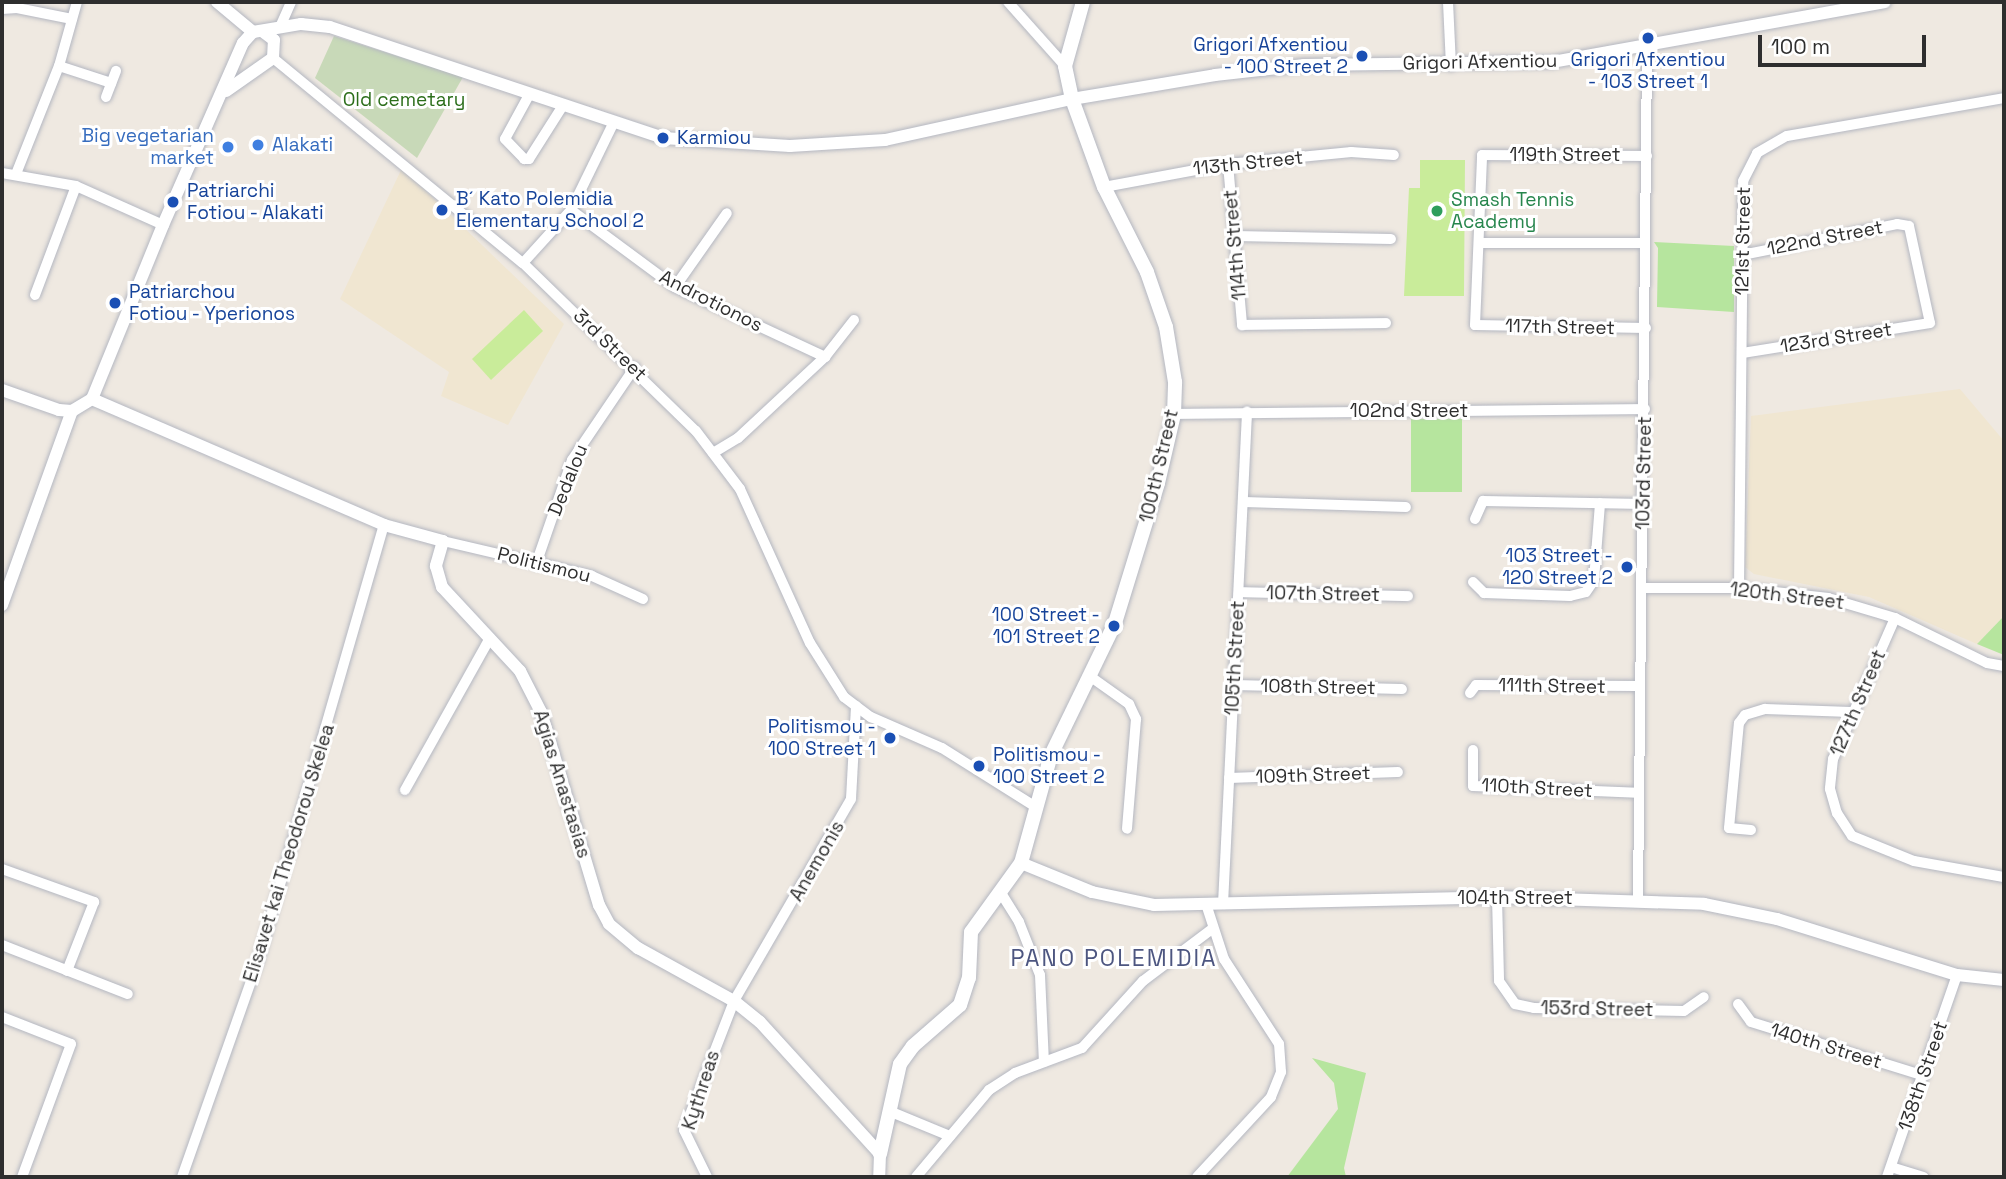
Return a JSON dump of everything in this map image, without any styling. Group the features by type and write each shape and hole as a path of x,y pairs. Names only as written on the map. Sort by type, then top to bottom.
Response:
{"main road":[{"path":"1065,66 1083,2"},
{"name":"100th Street","path":"1021,863 1034,806 1051,755 1091,677 1119,610 1174,414 1175,382 1166,327 1147,272 1104,187 1072,99 1065,66"},
{"path":"880,1154 905,1055 960,1005 969,978 971,932 985,907 1001,893 1021,863"}],"street":[{"path":"16,174 59,66 77,2"},
{"path":"216,2 276,44"},
{"path":"225,92 268,62 286,27 291,2"},
{"path":"1008,2 1065,66"},
{"path":"1448,2 1451,66"},
{"name":"Grigori Afxentiou","path":"1072,99 1304,65 1451,66 1552,62 1647,48 1885,2"},
{"path":"2,9 18,5 72,19"},
{"path":"2,605 72,411 92,399 163,225 242,49 258,32 286,27 330,27 613,124 710,144 790,146 885,140 1072,99"},
{"name":"103rd Street","path":"1638,899 1637,686 1644,504 1647,48"},
{"path":"242,49 248,61 268,62"},
{"name":"3rd Street","path":"268,62 523,263 635,367 713,453 740,489 821,663 844,697 856,706"},
{"path":"59,66 111,83"},
{"path":"106,97 116,71"},
{"path":"529,96 505,139 524,159 529,159 562,107"},
{"name":"121st Street","path":"1739,588 1743,181 1756,153 1787,136 2004,98"},
{"path":"523,263 571,210 613,124"},
{"name":"113th Street","path":"1104,187 1228,164 1351,152 1394,155"},
{"name":"119th Street","path":"1479,243 1482,155 1647,156"},
{"name":"114th Street","path":"1228,164 1242,326 1386,324"},
{"path":"2,173 76,186 163,225"},
{"path":"34,295 76,186"},
{"name":"Androtionos","path":"571,210 675,287 825,357"},
{"path":"675,287 727,213"},
{"name":"122nd Street","path":"1742,255 1897,224 1909,226 1930,323"},
{"path":"1235,236 1391,239"},
{"path":"1479,243 1644,243"},
{"name":"117th Street","path":"1479,243 1475,325 1646,328"},
{"path":"713,453 738,438 825,357 854,320"},
{"name":"123rd Street","path":"1742,353 1930,323"},
{"name":"Dedalou","path":"536,564 572,460 635,367"},
{"path":"2,390 72,411"},
{"path":"92,399 384,525 443,541"},
{"name":"102nd Street","path":"1174,414 1644,409"},
{"name":"105th Street","path":"1223,904 1247,412"},
{"path":"1475,519 1483,501 1644,504"},
{"path":"1244,502 1406,507"},
{"path":"1473,582 1484,593 1570,596 1586,592 1594,580 1601,503"},
{"name":"Elisavet kai Theodorou Skelea","path":"182,1177 258,961 384,525"},
{"name":"Politismou","path":"443,541 592,576 643,599"},
{"name":"Agias Anastasias","path":"443,541 436,566 442,587 520,671 541,712 599,905 609,924 638,948 734,1001 760,1022 880,1154"},
{"name":"120th Street","path":"1641,588 1739,588 1828,598 1895,618 1987,663 2004,666"},
{"name":"107th Street","path":"1239,592 1408,596"},
{"name":"127th Street","path":"1895,618 1851,712 1833,759 1830,789 1837,813 1852,836 1914,861 2004,877"},
{"path":"405,790 490,638"},
{"path":"1091,677 1129,704 1136,719 1127,829"},
{"name":"108th Street","path":"1234,685 1402,689"},
{"name":"111th Street","path":"1471,693 1476,685 1637,686"},
{"path":"856,706 942,748 1034,806"},
{"name":"Anemonis","path":"734,1001 851,799 856,706"},
{"path":"1751,830 1729,828 1735,727 1745,715 1765,709 1851,712"},
{"name":"110th Street","path":"1474,750 1473,786 1637,793"},
{"name":"109th Street","path":"1229,778 1398,772"},
{"name":"104th Street","path":"1021,863 1121,900 1223,904 1497,897 1638,899 1704,904 1777,919 1957,975 2004,980"},
{"path":"2,869 94,902 67,971"},
{"path":"1001,893 1019,922 1040,975 1044,1062"},
{"name":"153rd Street","path":"1497,897 1499,981 1515,1004 1534,1009 1684,1011 1704,997"},
{"path":"1197,1177 1271,1097 1281,1072 1279,1044 1224,959 1206,904"},
{"path":"916,1177 989,1090 1044,1062 1082,1048 1143,981 1212,929"},
{"path":"2,945 128,994"},
{"name":"138th Street","path":"1889,1172 1957,975"},
{"name":"Kythreas","path":"707,1177 684,1130 734,1001"},
{"name":"140th Street","path":"1738,1004 1751,1023 1924,1076"},
{"path":"2,1017 71,1044 22,1177"},
{"path":"889,1111 950,1136"},
{"path":"879,1177 880,1154"},
{"path":"1889,1172 1924,1177"}],"shaded area":[{"path":"402,168 564,324 508,425 441,396 449,372 340,299"},
{"path":"1960,389 2004,441 2004,616 1977,644 1869,597 1754,574 1745,567 1751,416"}],"green space":[{"name":"Old cemetary","path":"334,36 463,77 417,158 315,78"},
{"name":"Smash Tennis Academy","path":"1420,160 1465,160 1464,296 1404,296 1409,188 1420,188"},
{"path":"1654,242 1734,246 1734,312 1657,307 1658,248"},
{"path":"524,310 543,331 491,380 472,359"},
{"path":"1411,419 1462,419 1462,492 1411,492"},
{"path":"2004,616 2004,655 1977,644"},
{"path":"1312,1058 1366,1073 1344,1168 1346,1177 1287,1177 1338,1109 1334,1083"}],"place":[{"name":"Grigori Afxentiou - 103 Street 1","path":"1648,38"},
{"name":"Grigori Afxentiou - 100 Street 2","path":"1362,56"},
{"name":"Karmiou","path":"663,138"},
{"name":"Alakati","path":"258,145"},
{"name":"Big vegetarian market","path":"228,147"},
{"name":"Patriarchi Fotiou - Alakati","path":"173,202"},
{"name":"B´ Kato Polemidia Elementary School 2","path":"442,210"},
{"name":"Smash Tennis Academy","path":"1437,211"},
{"name":"Patriarchou Fotiou - Yperionos","path":"115,303"},
{"name":"103 Street - 120 Street 2","path":"1627,567"},
{"name":"100 Street - 101 Street 2","path":"1114,626"},
{"name":"Politismou - 100 Street 1","path":"890,738"},
{"name":"Politismou - 100 Street 2","path":"979,766"}],"district":[{"name":"PANO POLEMIDIA","path":"1114,958"}]}
